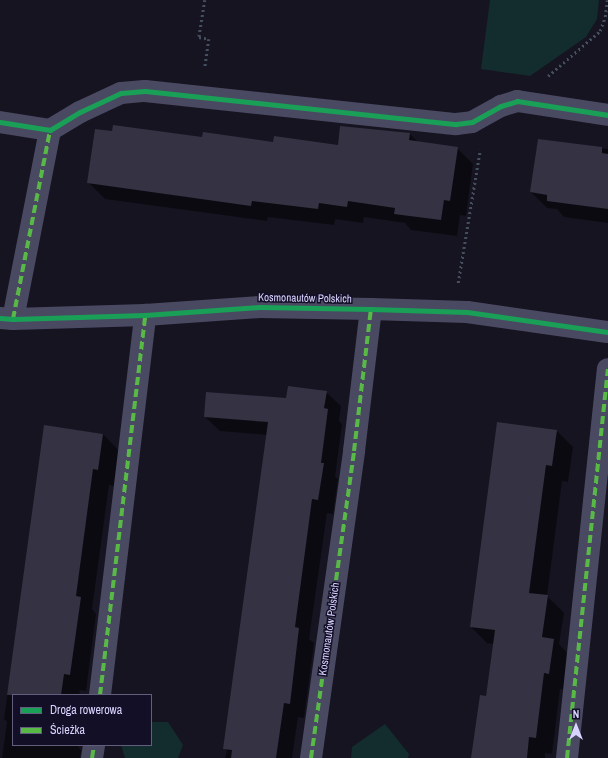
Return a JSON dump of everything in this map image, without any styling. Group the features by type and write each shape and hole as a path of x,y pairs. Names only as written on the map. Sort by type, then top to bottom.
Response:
{"street":[{"path":"0,122 50,130 80,112 121,93 145,91 456,124 472,122 486,116 500,106 517,101 608,115"},
{"path":"7,318 50,130"},
{"name":"Kosmonautów Polskich","path":"7,318 145,315 260,307 371,309 456,312 608,332"},
{"name":"Kosmonautów Polskich","path":"311,758 354,451 371,309"},
{"path":"100,694 145,315"},
{"path":"567,758 608,369"},
{"path":"92,758 94,746"}],"path":[{"path":"202,97 209,39 199,37 205,0"},
{"path":"517,101 570,59 600,31 605,18 607,0"},
{"path":"456,312 457,292 486,116"}],"green space":[{"path":"490,0 599,0 597,19 586,37 530,76 481,69"},
{"path":"152,722 168,722 183,745 178,758 125,758 121,746 152,746"},
{"path":"385,724 409,754 408,758 351,758 352,747"}],"building":[{"path":"113,125 202,137 203,132 273,142 274,136 338,145 340,126 410,133 409,140 458,147 450,201 444,200 441,220 394,214 395,208 348,201 347,207 319,203 318,209 252,201 251,206 87,183 95,129 112,131"},
{"path":"538,139 602,147 602,153 608,154 608,209 547,201 547,195 530,192"},
{"path":"288,386 327,391 324,408 328,409 321,463 324,463 318,500 312,499 295,627 299,628 290,704 284,703 276,758 231,758 232,750 223,749 268,422 204,417 206,392 286,398"},
{"path":"497,422 557,430 552,466 546,465 529,593 548,595 542,637 554,639 549,674 544,673 536,738 529,737 527,758 471,758 480,695 486,696 495,630 470,627"},
{"path":"44,425 103,434 98,470 93,469 76,596 81,597 70,675 64,674 61,694 7,695"}],"marked path":[{"path":"13,319 50,130"},
{"path":"311,758 354,451 371,309"},
{"path":"100,694 145,315"},
{"path":"567,758 608,369"},
{"path":"92,758 94,746"}],"cycle path":[{"path":"0,122 50,130 80,112 121,93 145,91 456,124 472,122 501,106 517,101 608,115"},
{"path":"0,318 13,319 145,315 260,307 371,309 467,312 608,332"}]}
